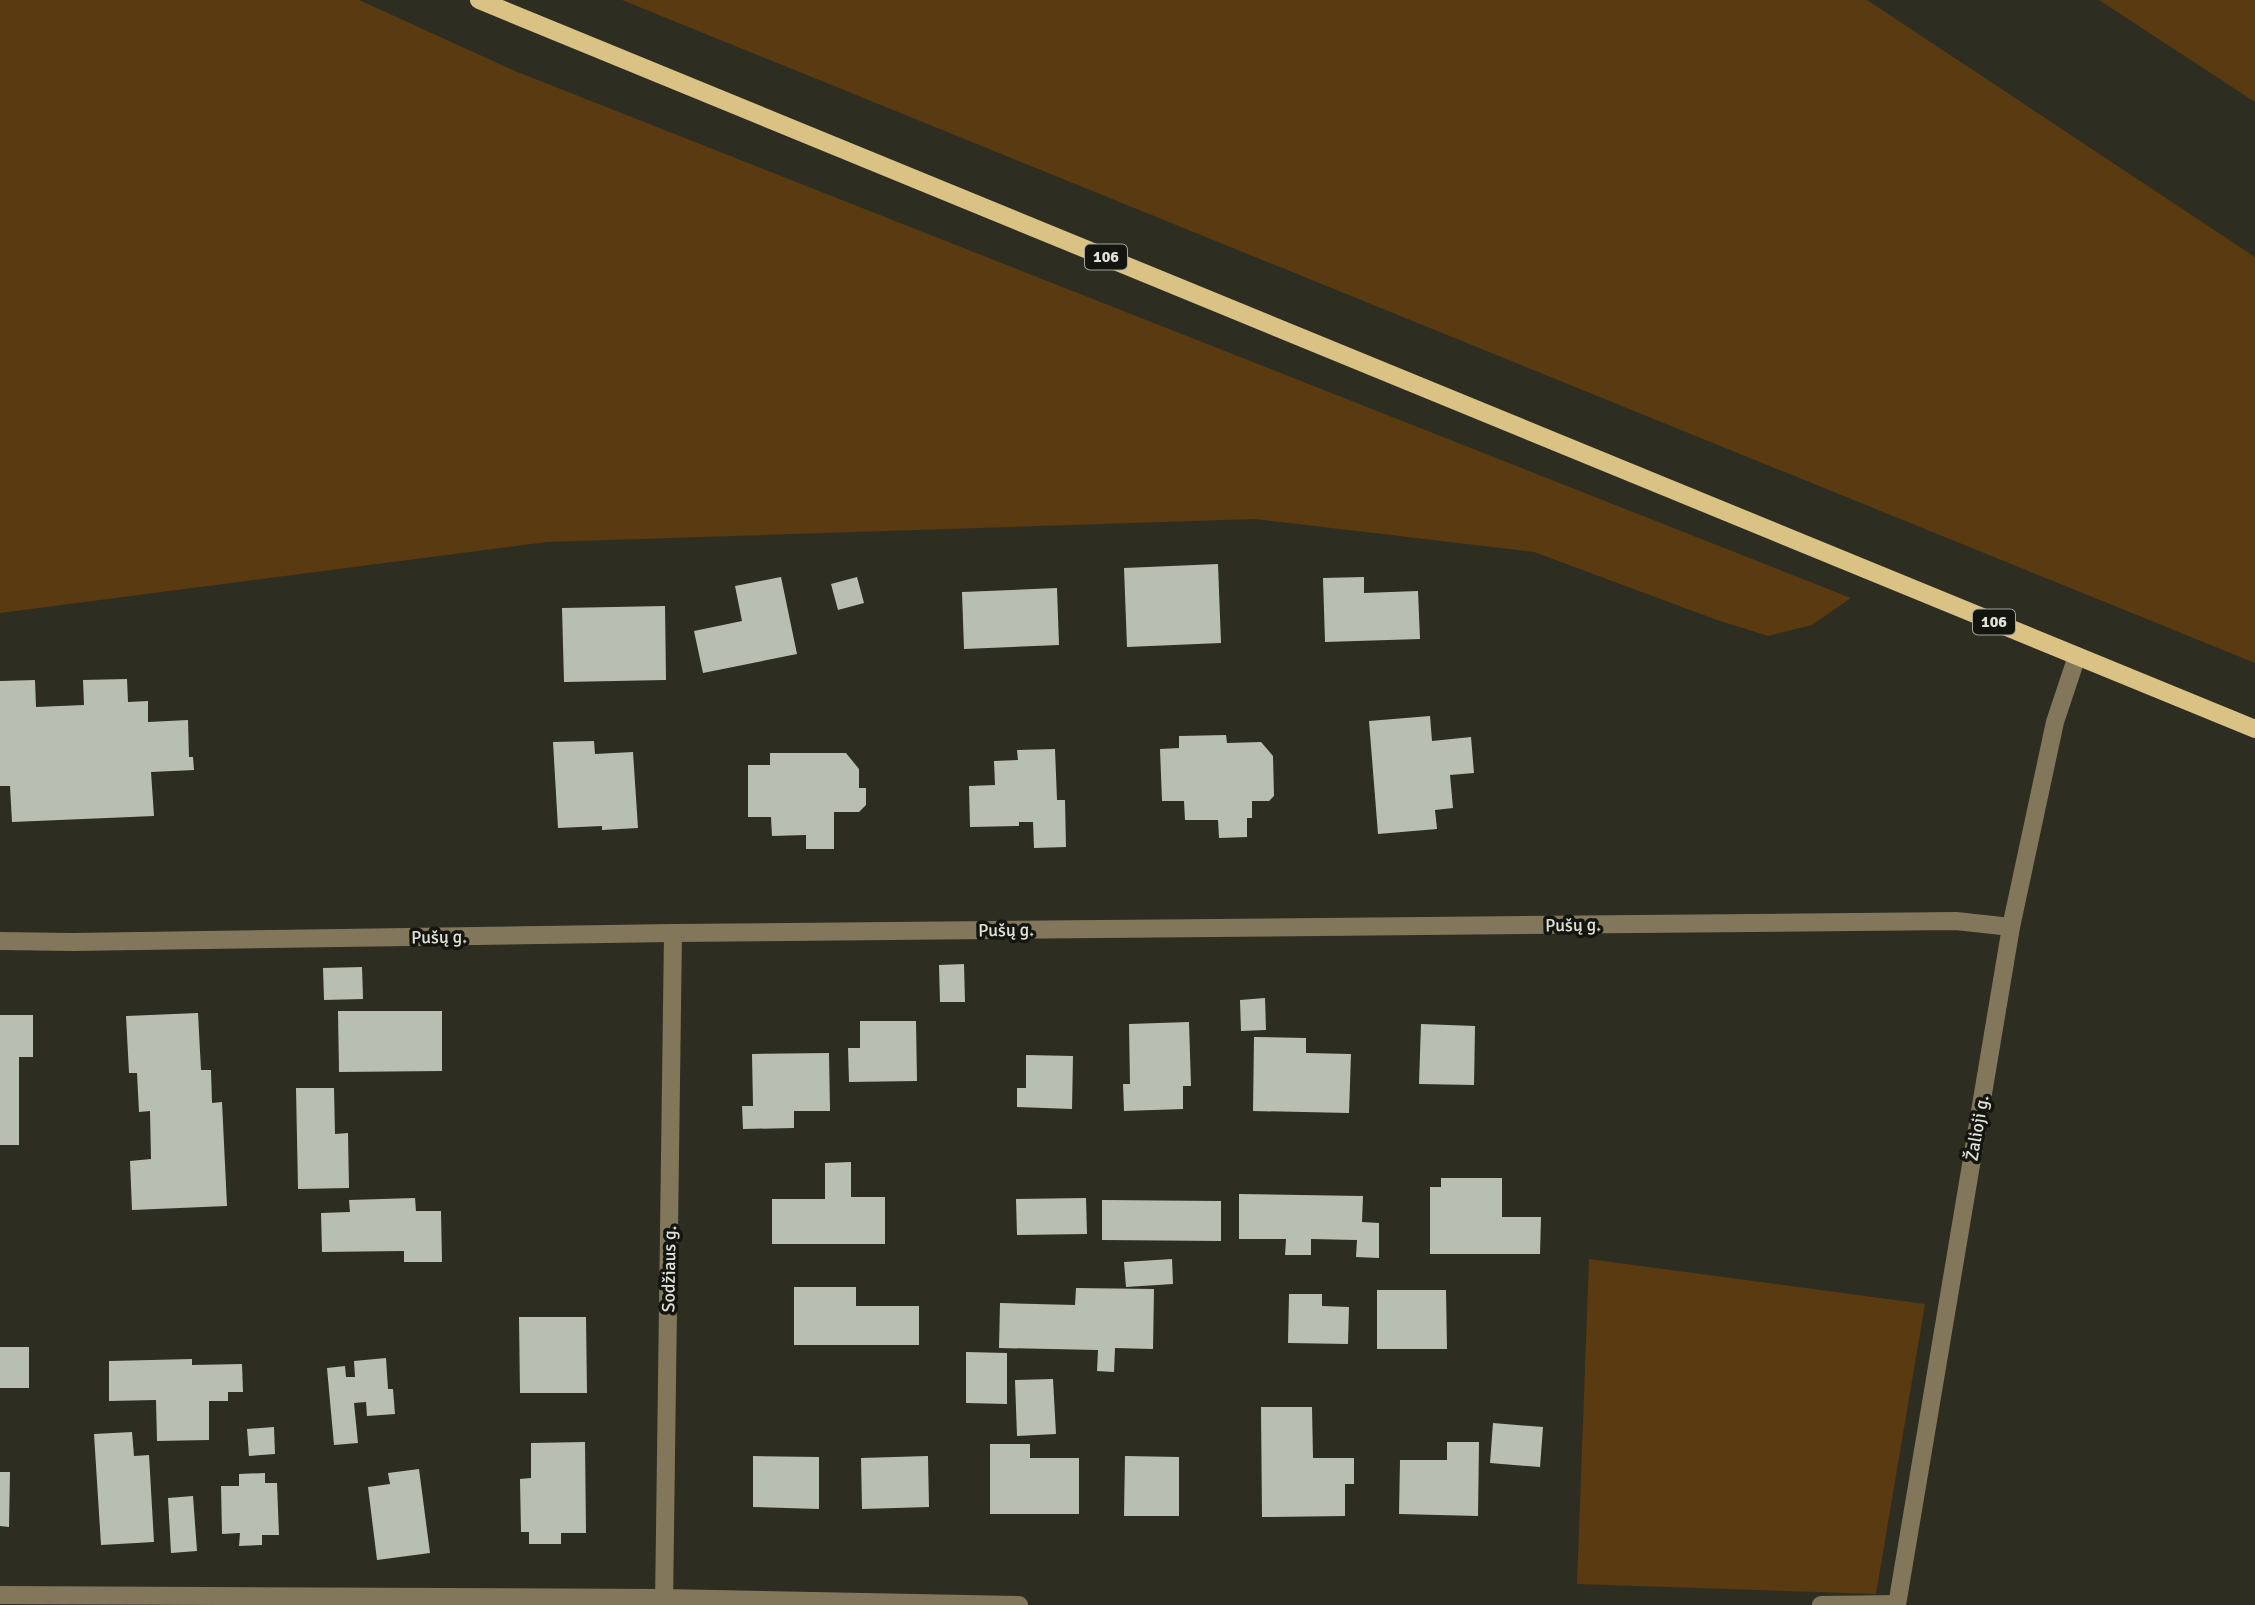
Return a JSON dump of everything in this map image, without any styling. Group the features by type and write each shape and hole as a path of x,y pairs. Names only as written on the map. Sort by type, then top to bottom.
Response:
{"main road":[{"name":"106","path":"479,0 2255,729"}],"street":[{"name":"Žalioji g.","path":"1897,1605 2011,927 2055,722 2077,656"},
{"name":"Pušų g.","path":"0,941 1956,921 2011,927"},
{"name":"Sodžiaus g.","path":"664,1601 673,933"},
{"path":"0,1595 1019,1605"},
{"path":"1821,1605 1897,1605"}],"shaded area":[{"path":"0,0 359,0 515,71 1851,598 1812,625 1768,636 1717,620 1534,552 1255,519 547,542 0,613"},
{"path":"622,0 1867,0 2255,257 2255,663"},
{"path":"2099,0 2255,0 2255,102"},
{"path":"1589,1259 1925,1304 1876,1594 1577,1584"}],"building":[{"path":"1218,564 1221,643 1127,647 1124,568"},
{"path":"781,577 797,654 703,673 694,631 742,621 735,586"},
{"path":"857,577 864,603 838,610 831,584"},
{"path":"1364,577 1364,593 1418,591 1420,639 1325,642 1323,578"},
{"path":"1057,588 1059,645 964,649 962,592"},
{"path":"665,606 666,680 564,682 562,608"},
{"path":"127,679 128,702 148,701 148,722 188,720 189,757 193,757 194,770 151,772 154,816 12,822 10,786 0,786 0,681 35,680 36,707 84,705 83,680"},
{"path":"1430,716 1432,741 1471,737 1474,773 1450,775 1453,808 1435,810 1437,829 1378,834 1369,721"},
{"path":"1226,735 1227,743 1261,742 1273,756 1274,796 1269,801 1252,801 1252,818 1247,818 1247,837 1219,838 1218,820 1185,820 1184,801 1162,801 1160,749 1179,748 1179,736"},
{"path":"594,741 595,754 633,752 638,828 558,828 553,742"},
{"path":"1055,749 1057,800 1065,800 1066,847 1034,848 1033,822 1019,822 1019,826 970,827 969,786 995,785 994,761 1018,760 1017,750"},
{"path":"770,753 846,753 859,769 859,788 866,788 866,805 859,812 834,812 834,849 806,849 806,835 772,836 771,817 748,817 748,765 770,765"},
{"path":"964,964 965,1002 940,1002 939,965"},
{"path":"362,967 363,999 324,1000 323,968"},
{"path":"1265,998 1266,1030 1241,1031 1240,1000"},
{"path":"338,1011 442,1011 442,1071 339,1072"},
{"path":"198,1013 201,1070 211,1070 212,1103 222,1102 227,1206 132,1210 130,1161 151,1159 150,1111 139,1112 137,1073 129,1073 126,1016"},
{"path":"0,1015 33,1015 33,1057 19,1057 19,1145 0,1145"},
{"path":"860,1021 916,1021 917,1081 849,1082 848,1048 860,1048"},
{"path":"1189,1022 1191,1086 1183,1086 1183,1109 1124,1111 1123,1084 1130,1084 1129,1024"},
{"path":"1421,1024 1475,1026 1474,1085 1419,1084"},
{"path":"1254,1037 1306,1038 1306,1053 1351,1054 1349,1113 1253,1111"},
{"path":"829,1053 830,1111 794,1111 794,1128 743,1129 742,1106 753,1106 752,1054"},
{"path":"1026,1055 1073,1056 1072,1109 1017,1107 1017,1088 1026,1088"},
{"path":"296,1088 334,1088 335,1134 348,1133 349,1188 298,1189"},
{"path":"851,1162 851,1197 885,1197 885,1244 772,1244 772,1199 825,1199 825,1163"},
{"path":"1441,1178 1502,1178 1502,1217 1541,1217 1540,1254 1430,1254 1430,1187 1441,1187"},
{"path":"1239,1194 1363,1196 1362,1222 1379,1223 1379,1258 1356,1257 1357,1240 1311,1239 1311,1255 1285,1255 1286,1239 1239,1239"},
{"path":"415,1198 416,1211 441,1211 442,1262 404,1262 404,1251 322,1252 321,1213 350,1212 349,1200"},
{"path":"1086,1198 1087,1234 1017,1235 1016,1199"},
{"path":"1102,1200 1221,1201 1221,1241 1102,1240"},
{"path":"1172,1259 1173,1284 1126,1287 1124,1262"},
{"path":"794,1287 856,1287 856,1306 919,1306 919,1345 794,1345"},
{"path":"1076,1288 1154,1289 1153,1349 1115,1348 1114,1372 1097,1371 1098,1350 999,1348 1000,1303 1075,1305"},
{"path":"1377,1290 1446,1290 1447,1349 1377,1349"},
{"path":"1289,1294 1322,1294 1322,1306 1349,1307 1348,1344 1288,1343"},
{"path":"519,1317 586,1317 587,1393 520,1393"},
{"path":"0,1347 29,1347 29,1388 0,1388"},
{"path":"966,1352 1007,1353 1007,1404 966,1403"},
{"path":"386,1358 388,1389 393,1389 395,1414 367,1416 366,1402 354,1403 358,1443 334,1445 327,1368 345,1366 346,1377 355,1377 354,1361"},
{"path":"192,1359 192,1365 242,1364 243,1392 228,1392 228,1401 209,1401 209,1440 157,1441 156,1400 109,1401 109,1361"},
{"path":"1053,1379 1056,1434 1017,1436 1015,1380"},
{"path":"1261,1407 1312,1407 1313,1458 1354,1458 1354,1484 1345,1484 1345,1516 1262,1517"},
{"path":"1493,1423 1543,1427 1540,1467 1490,1463"},
{"path":"274,1427 275,1454 249,1456 247,1429"},
{"path":"132,1432 134,1456 149,1455 154,1542 101,1545 94,1434"},
{"path":"585,1442 586,1533 561,1533 561,1544 529,1544 529,1532 521,1532 520,1479 531,1478 531,1443"},
{"path":"1447,1442 1479,1442 1478,1516 1399,1514 1400,1460 1447,1460"},
{"path":"990,1444 1030,1444 1030,1458 1079,1458 1079,1514 990,1514"},
{"path":"753,1456 819,1457 819,1509 753,1507"},
{"path":"928,1456 929,1507 862,1509 861,1458"},
{"path":"1125,1456 1179,1457 1179,1516 1124,1516"},
{"path":"419,1469 430,1553 377,1560 368,1487 390,1484 388,1473"},
{"path":"0,1472 10,1472 9,1527 0,1526"},
{"path":"265,1473 265,1483 277,1483 279,1535 262,1535 262,1545 239,1546 240,1533 222,1534 221,1486 239,1486 239,1474"},
{"path":"193,1496 197,1551 171,1553 168,1498"}]}
